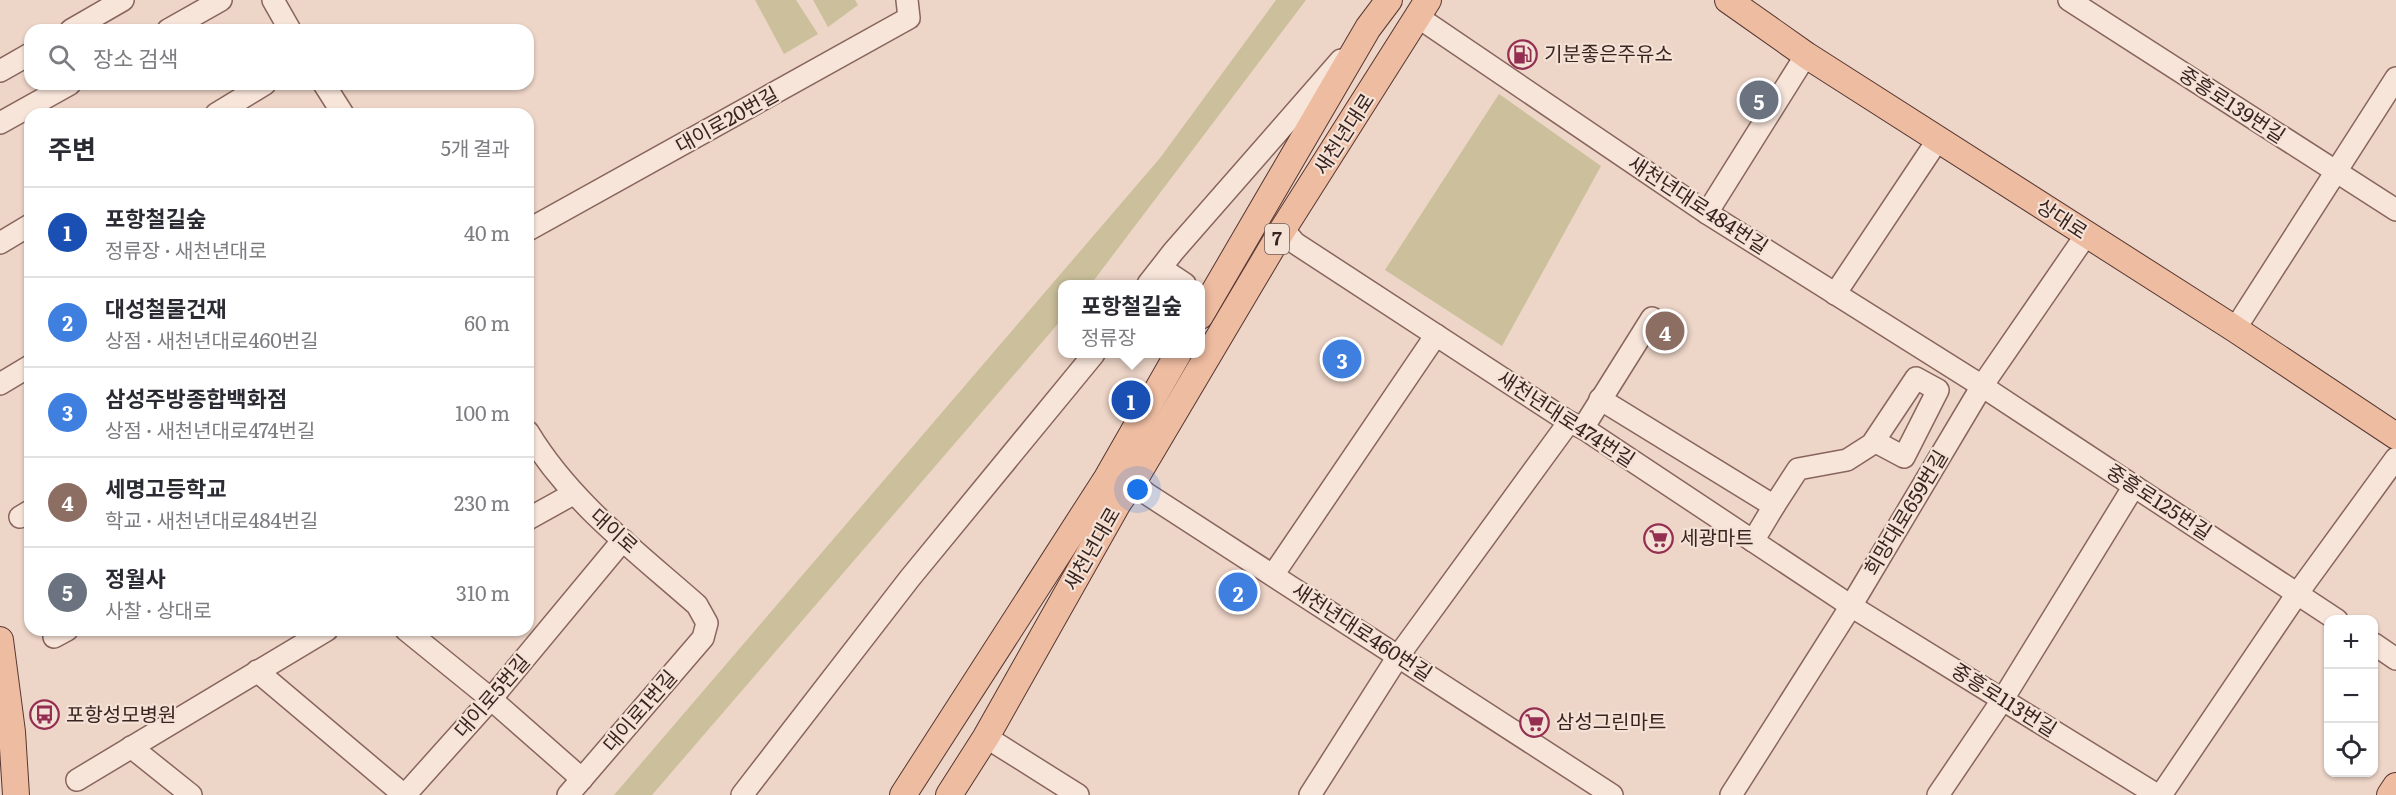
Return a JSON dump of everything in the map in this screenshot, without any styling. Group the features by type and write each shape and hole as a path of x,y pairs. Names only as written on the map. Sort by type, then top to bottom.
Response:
{"main road":[{"name":"새천년대로","path":"1205,301 1368,28 1389,0"},
{"name":"상대로","path":"1728,0 1806,55 2235,329 2396,436"},
{"name":"새천년대로","path":"1205,349 1423,9"},
{"name":"새천년대로","path":"949,795 986,737 1118,503 1123,475 1176,358"},
{"name":"새천년대로","path":"903,795 1123,475 1199,358"},
{"path":"0,640 20,791"},
{"path":"2390,795 2396,786"}],"street":[{"path":"81,24 123,0"},
{"path":"179,24 221,0"},
{"path":"273,0 287,24"},
{"name":"대이로20번길","path":"534,227 909,18 907,0"},
{"name":"중흥로139번길","path":"2069,0 2396,210"},
{"name":"새천년대로484번길","path":"1423,9 1707,213 1982,386"},
{"name":"새천년대로","path":"1154,276 1368,28"},
{"path":"1707,213 1806,55"},
{"path":"0,71 24,57"},
{"path":"2235,329 2396,78"},
{"path":"27,108 59,90"},
{"path":"226,108 255,90"},
{"path":"328,90 339,108"},
{"path":"0,123 24,110"},
{"path":"1835,294 1939,138"},
{"path":"0,243 24,229"},
{"name":"새천년대로474번길","path":"1283,229 1295,243 1851,606"},
{"name":"희망대로659번길","path":"1731,795 1851,606 1982,386 2086,235"},
{"path":"1310,795 1399,655 1576,425 1600,399 1652,318"},
{"path":"1273,575 1436,335"},
{"path":"742,795 910,578 1091,358"},
{"path":"0,384 24,370"},
{"path":"1753,541 1798,469 1847,459 1874,441 1916,378 1938,390 1904,457 1874,441"},
{"name":"중흥로125번길","path":"1982,386 2329,615"},
{"path":"1600,399 1774,506"},
{"path":"1918,429 1946,446"},
{"name":"대이로","path":"534,442 545,460 573,494 697,605 707,623"},
{"path":"2159,795 2297,594 2396,458"},
{"name":"새천년대로460번길","path":"1123,475 1147,494 1612,795"},
{"path":"1938,795 2002,699 2134,486"},
{"path":"534,516 573,494"},
{"name":"대이로5번길","path":"257,671 405,795 491,699 623,540"},
{"name":"중흥로113번길","path":"1851,606 2159,795"},
{"name":"대이로1번길","path":"568,795 703,638 707,623"},
{"path":"77,780 317,636"},
{"path":"413,636 491,699 582,779"},
{"path":"2378,647 2396,659"},
{"path":"986,737 1078,795"},
{"path":"131,747 191,795"}],"shaded area":[{"path":"755,0 796,0 818,34 784,54"},
{"path":"813,0 855,0 858,5 828,27"},
{"path":"1276,0 1306,0 1094,280 1058,280 1058,324 652,795 614,795 1160,158"},
{"path":"1499,94 1601,166 1502,346 1385,270"}],"place":[{"name":"기분좋은주유소","path":"1523,54"},
{"name":"정월사","path":"1759,100"},
{"name":"세명고등학교","path":"1665,331"},
{"name":"삼성주방종합백화점","path":"1342,359"},
{"name":"포항철길숲","path":"1131,400"},
{"name":"세광마트","path":"1659,538"},
{"name":"대성철물건재","path":"1238,592"},
{"name":"포항성모병원","path":"45,715"},
{"name":"삼성그린마트","path":"1535,722"}]}
